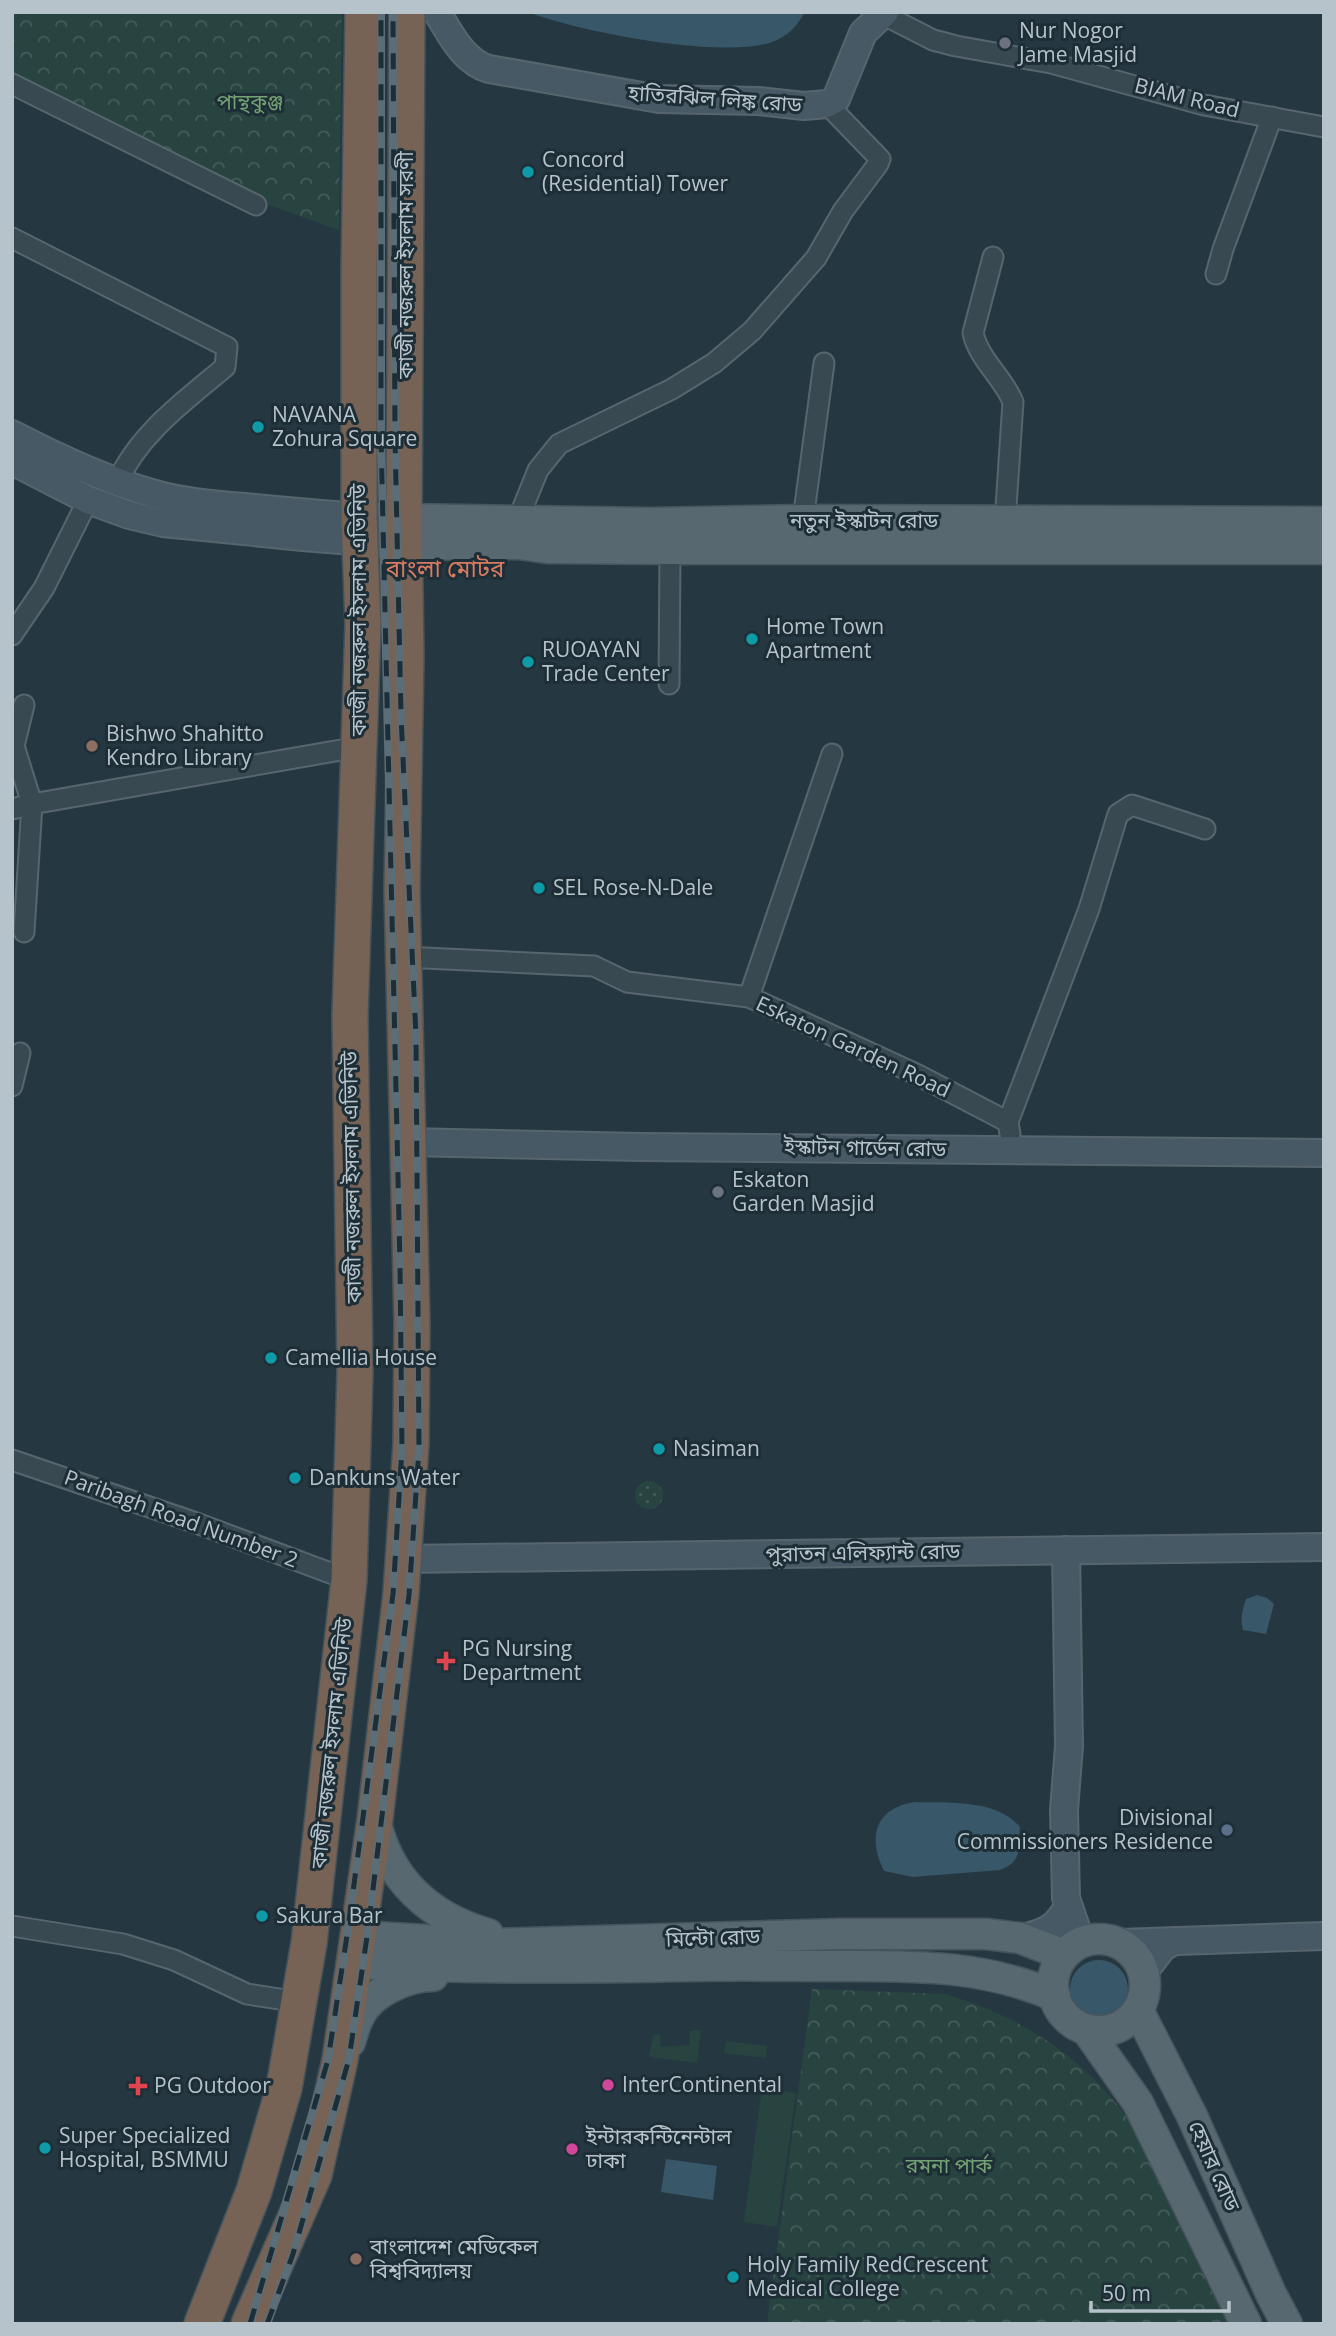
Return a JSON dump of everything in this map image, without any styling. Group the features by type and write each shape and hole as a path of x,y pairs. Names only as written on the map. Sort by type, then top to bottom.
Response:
{"highway":[{"name":"কাজী নজরুল ইসলাম এভিনিউ","path":"202,2324 254,2191 284,2088 309,1943 349,1580 355,1372 350,1015 363,624 359,530 359,271 363,12"},
{"name":"কাজী নজরুল ইসলাম সরণী","path":"407,12 419,532"},
{"path":"249,2324 314,2175 340,2060 375,1819 403,1559 411,1444 412,1323 401,890 407,655 419,532"},
{"path":"309,1943 357,1950"}],"main road":[{"name":"হাতিরঝিল লিঙ্ক রোড","path":"437,12 469,58 477,65 489,69 659,99 758,101 804,106 827,104 836,99 863,33 891,13"},
{"path":"12,434 69,462 158,495 359,530"},
{"path":"12,461 88,500 163,523 419,532"},
{"name":"নতুন ইস্কাটন রোড","path":"419,532 517,522 803,520 908,535 1324,550"},
{"name":"নতুন ইস্কাটন রোড","path":"419,532 547,548 670,549 908,535 1005,522 1324,522"},
{"path":"407,655 414,629 413,577 433,557 526,553 547,548"},
{"name":"ইস্কাটন গার্ডেন রোড","path":"407,1142 641,1147 1324,1153"},
{"name":"পুরাতন এলিফ্যান্ট রোড","path":"403,1559 1324,1548"},
{"path":"1066,1550 1069,1746 1063,1810 1073,1949"},
{"path":"340,2060 360,2013 376,1997 397,1985 427,1976 513,1976 526,1956 433,1910 400,1876 383,1850 375,1819"},
{"path":"1020,1938 1053,1928 1068,1906"},
{"name":"মিন্টো রোড","path":"526,1956 839,1934 986,1934 1073,1949"},
{"path":"1120,1944 1324,1937"},
{"path":"1086,2029 1105,2030 1124,2024 1138,2010 1146,1985 1144,1972 1131,1951 1101,1938 1073,1949 1056,1968 1053,1982 1055,1996 1066,2016 1086,2029 1138,2103 1246,2324"},
{"path":"1144,1972 1163,1947 1174,1941"},
{"name":"মিন্টো রোড","path":"357,1950 494,1944 526,1956 743,1965 933,1966 984,1973 1028,1984 1055,1996"},
{"name":"হেয়ার রোড","path":"1138,2010 1192,2116 1287,2324"}],"street":[{"name":"BIAM Road","path":"891,13 933,40 1051,63 1204,105 1324,127"},
{"path":"12,85 256,205"},
{"path":"517,522 538,470 559,444 672,388 714,363 752,331 816,258 843,211 880,159 827,104"},
{"path":"1216,275 1272,117"},
{"path":"12,238 227,347 225,367 162,422 125,464 117,482"},
{"path":"993,257 973,333 976,344 1009,391 1013,402 1005,522"},
{"path":"803,520 824,363"},
{"path":"12,635 44,588 88,500"},
{"path":"669,684 670,549"},
{"path":"24,705 14,746 32,804 24,932"},
{"path":"12,809 358,747"},
{"path":"749,998 832,754"},
{"path":"1013,1150 1008,1122 1089,909 1118,814 1132,805 1205,830"},
{"name":"Eskaton Garden Road","path":"403,957 594,966 627,982 749,998 918,1075 1008,1122"},
{"path":"12,1086 20,1053"},
{"name":"Paribagh Road Number 2","path":"12,1460 199,1524 349,1580"},
{"path":"12,1926 124,1944 174,1960 247,1994 299,2002"}],"green space":[{"name":"পান্থকুঞ্জ","path":"12,12 342,12 339,230 215,186 12,96"},
{"path":"649,1481 659,1485 663,1495 659,1505 649,1509 639,1505 635,1495 639,1485"},
{"name":"রমনা পার্ক","path":"812,1989 944,1994 1000,2014 1050,2042 1094,2079 1132,2124 1236,2324 767,2324"},
{"path":"701,2030 697,2063 649,2057 653,2035 660,2035 661,2047 690,2045 690,2031"},
{"path":"726,2041 767,2046 766,2058 724,2053"},
{"path":"762,2088 796,2093 777,2227 744,2222"}],"water":[{"path":"528,12 805,12 794,28 779,39 758,46 728,48 655,42 581,28"},
{"path":"1257,1595 1274,1604 1266,1634 1243,1630 1242,1614 1246,1599"},
{"path":"915,1802 972,1804 999,1811 1020,1827 1016,1858 1013,1863 1000,1870 913,1877 884,1871 876,1847 878,1826 891,1811 901,1805"},
{"path":"1099,1960 1110,1962 1123,1973 1128,1989 1126,2000 1115,2013 1099,2018 1088,2016 1075,2005 1070,1989 1072,1978 1083,1965"},
{"path":"666,2159 717,2166 713,2200 661,2192"}],"railway":[{"path":"250,2324 328,2060 393,1594 402,1449 381,437 381,12"},
{"path":"267,2324 293,2254 349,2059 368,1930 409,1595 419,1449 416,1036 401,715 395,439 393,12"}],"place":[{"name":"Nur Nogor Jame Masjid","path":"1005,43"},
{"name":"Concord (Residential) Tower","path":"528,172"},
{"name":"NAVANA Zohura Square","path":"258,427"},
{"name":"Home Town Apartment","path":"752,639"},
{"name":"RUOAYAN Trade Center","path":"528,662"},
{"name":"Bishwo Shahitto Kendro Library","path":"92,746"},
{"name":"SEL Rose-N-Dale","path":"539,888"},
{"name":"Eskaton Garden Masjid","path":"718,1192"},
{"name":"Camellia House","path":"271,1358"},
{"name":"Nasiman","path":"659,1449"},
{"name":"Dankuns Water","path":"295,1478"},
{"name":"PG Nursing Department","path":"446,1661"},
{"name":"Divisional Commissioners Residence","path":"1227,1830"},
{"name":"Sakura Bar","path":"262,1916"},
{"name":"InterContinental","path":"608,2085"},
{"name":"PG Outdoor","path":"138,2086"},
{"name":"Super Specialized Hospital, BSMMU","path":"45,2148"},
{"name":"ইন্টারকন্টিনেন্টাল ঢাকা","path":"572,2149"},
{"name":"বাংলাদেশ মেডিকেল বিশ্ববিদ্যালয়","path":"356,2259"},
{"name":"Holy Family RedCrescent Medical College","path":"733,2277"}],"district":[{"name":"বাংলা মোটর","path":"445,569"}]}
